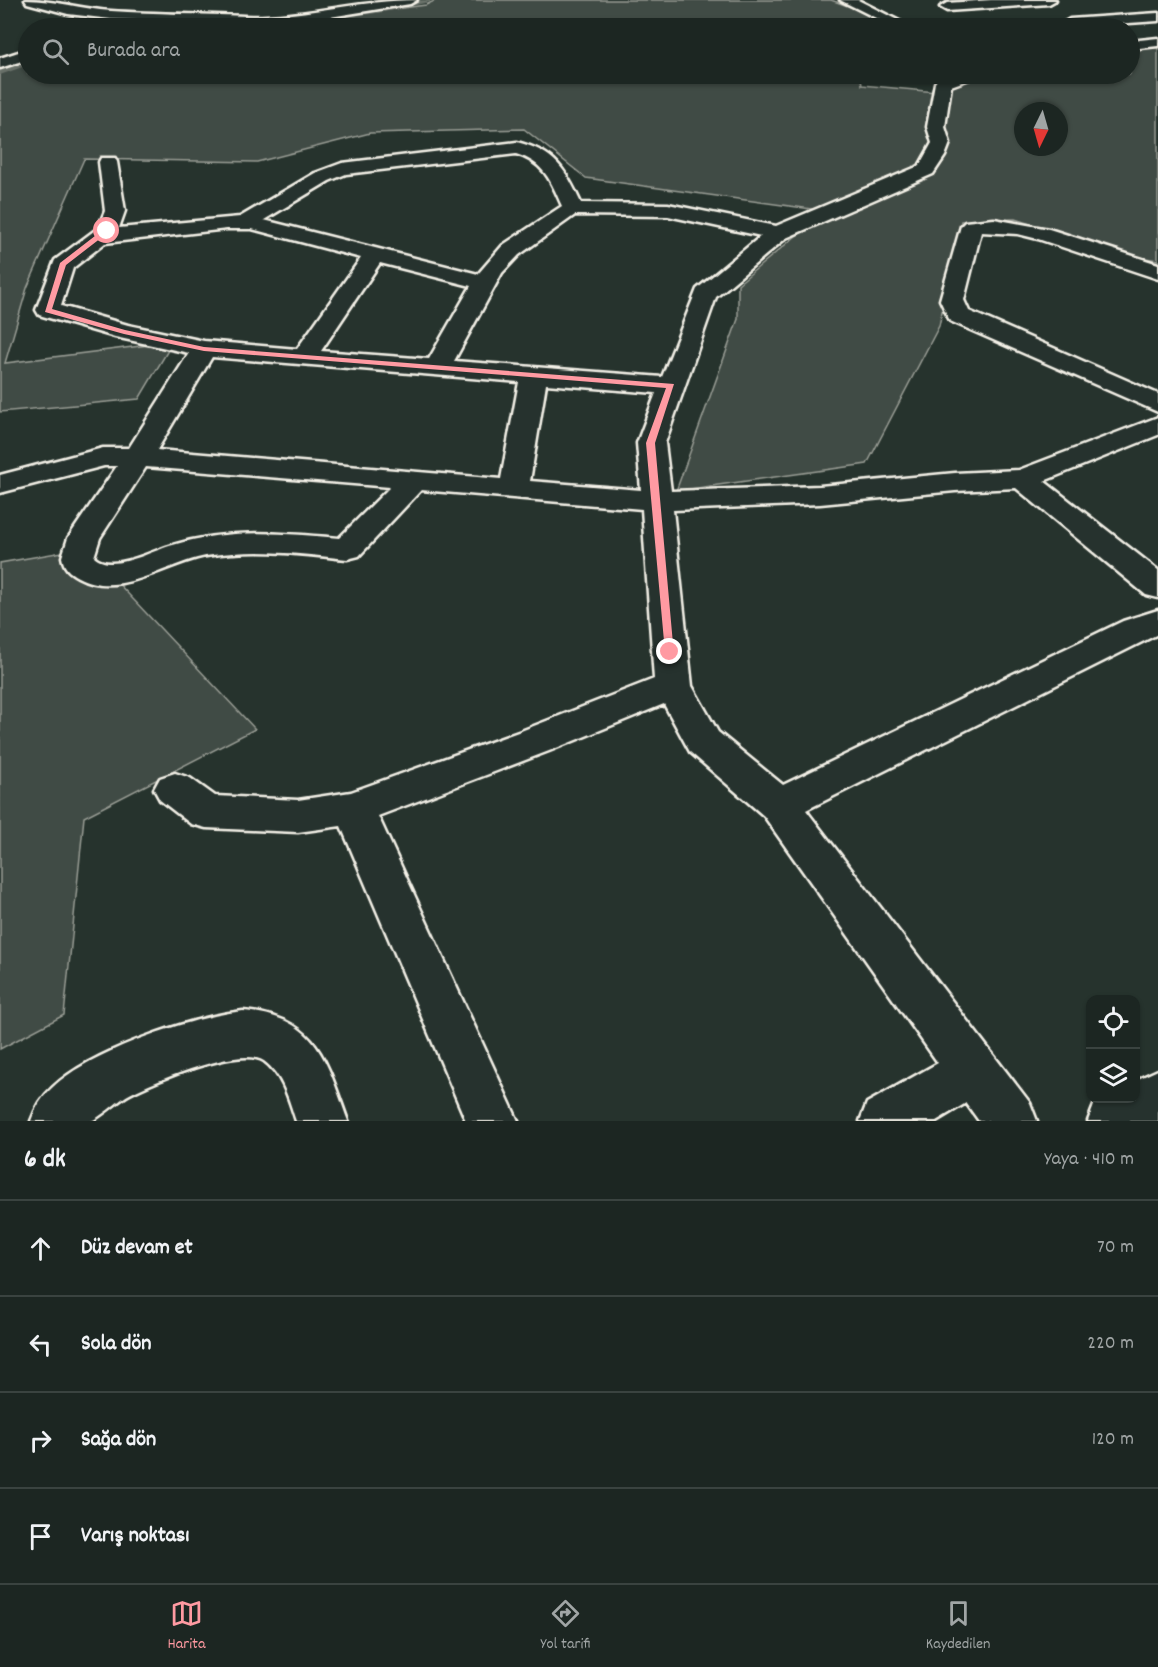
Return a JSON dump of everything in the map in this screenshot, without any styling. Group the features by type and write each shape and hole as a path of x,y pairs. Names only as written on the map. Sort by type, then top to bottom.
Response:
{"street":[{"path":"32,0 68,10 139,17 247,14 284,18"},
{"path":"299,18 410,0"},
{"path":"847,0 885,18"},
{"path":"941,3 1019,1 1062,17 1158,17"},
{"path":"941,3 971,18"},
{"path":"1140,44 1158,42"},
{"path":"0,63 18,57"},
{"path":"943,84 936,127 941,143 936,156 926,170 778,233 705,294 651,443 673,686 704,742 779,805 1011,1121"},
{"path":"244,222 322,177 342,169 517,148 538,153 557,172 573,210"},
{"path":"108,162 115,211 107,231 63,265 48,310 124,332 204,349 671,386"},
{"path":"437,368 492,270 512,249 564,212 573,210 669,210 778,233"},
{"path":"99,237 244,222 485,283"},
{"path":"1158,272 1031,230 991,224 972,226 952,300 959,316 1158,404"},
{"path":"304,357 375,254"},
{"path":"204,349 138,457 84,538 78,557 80,564 87,569 107,574 120,573 194,549 238,542 285,543 347,549 414,480"},
{"path":"514,488 534,375"},
{"path":"0,483 103,457 138,457 657,501 820,495 955,482 1023,479 1158,425"},
{"path":"1023,479 1158,587"},
{"path":"779,805 1136,629 1158,622"},
{"path":"175,789 206,812 297,816 354,808 535,741 673,686"},
{"path":"354,808 492,1121"},
{"path":"57,1121 79,1096 99,1082 218,1036 237,1033 256,1033 272,1039 286,1046 297,1057 305,1071 322,1121"},
{"path":"886,1121 974,1070"},
{"path":"1114,1121 1158,1095"}],"shaded area":[{"path":"436,0 831,0 859,10 871,18 325,18 426,5"},
{"path":"1158,45 1158,260 1126,255 1015,219 961,221 939,326 867,464 676,491 738,319 738,284 826,211 586,178 524,129 370,133 257,162 84,159 27,288 5,363 173,342 139,399 0,412 0,58 18,59 18,84 862,85 936,92 957,84 1140,84 1140,46"},
{"path":"85,548 255,729 84,817 64,1015 0,1049 0,563"}],"waterway":[{"path":"316,18 383,9 426,0"},
{"path":"0,71 18,65"}],"route":[{"path":"107,231 63,265 48,310 124,332 204,349 671,386 651,443 670,652"}]}
